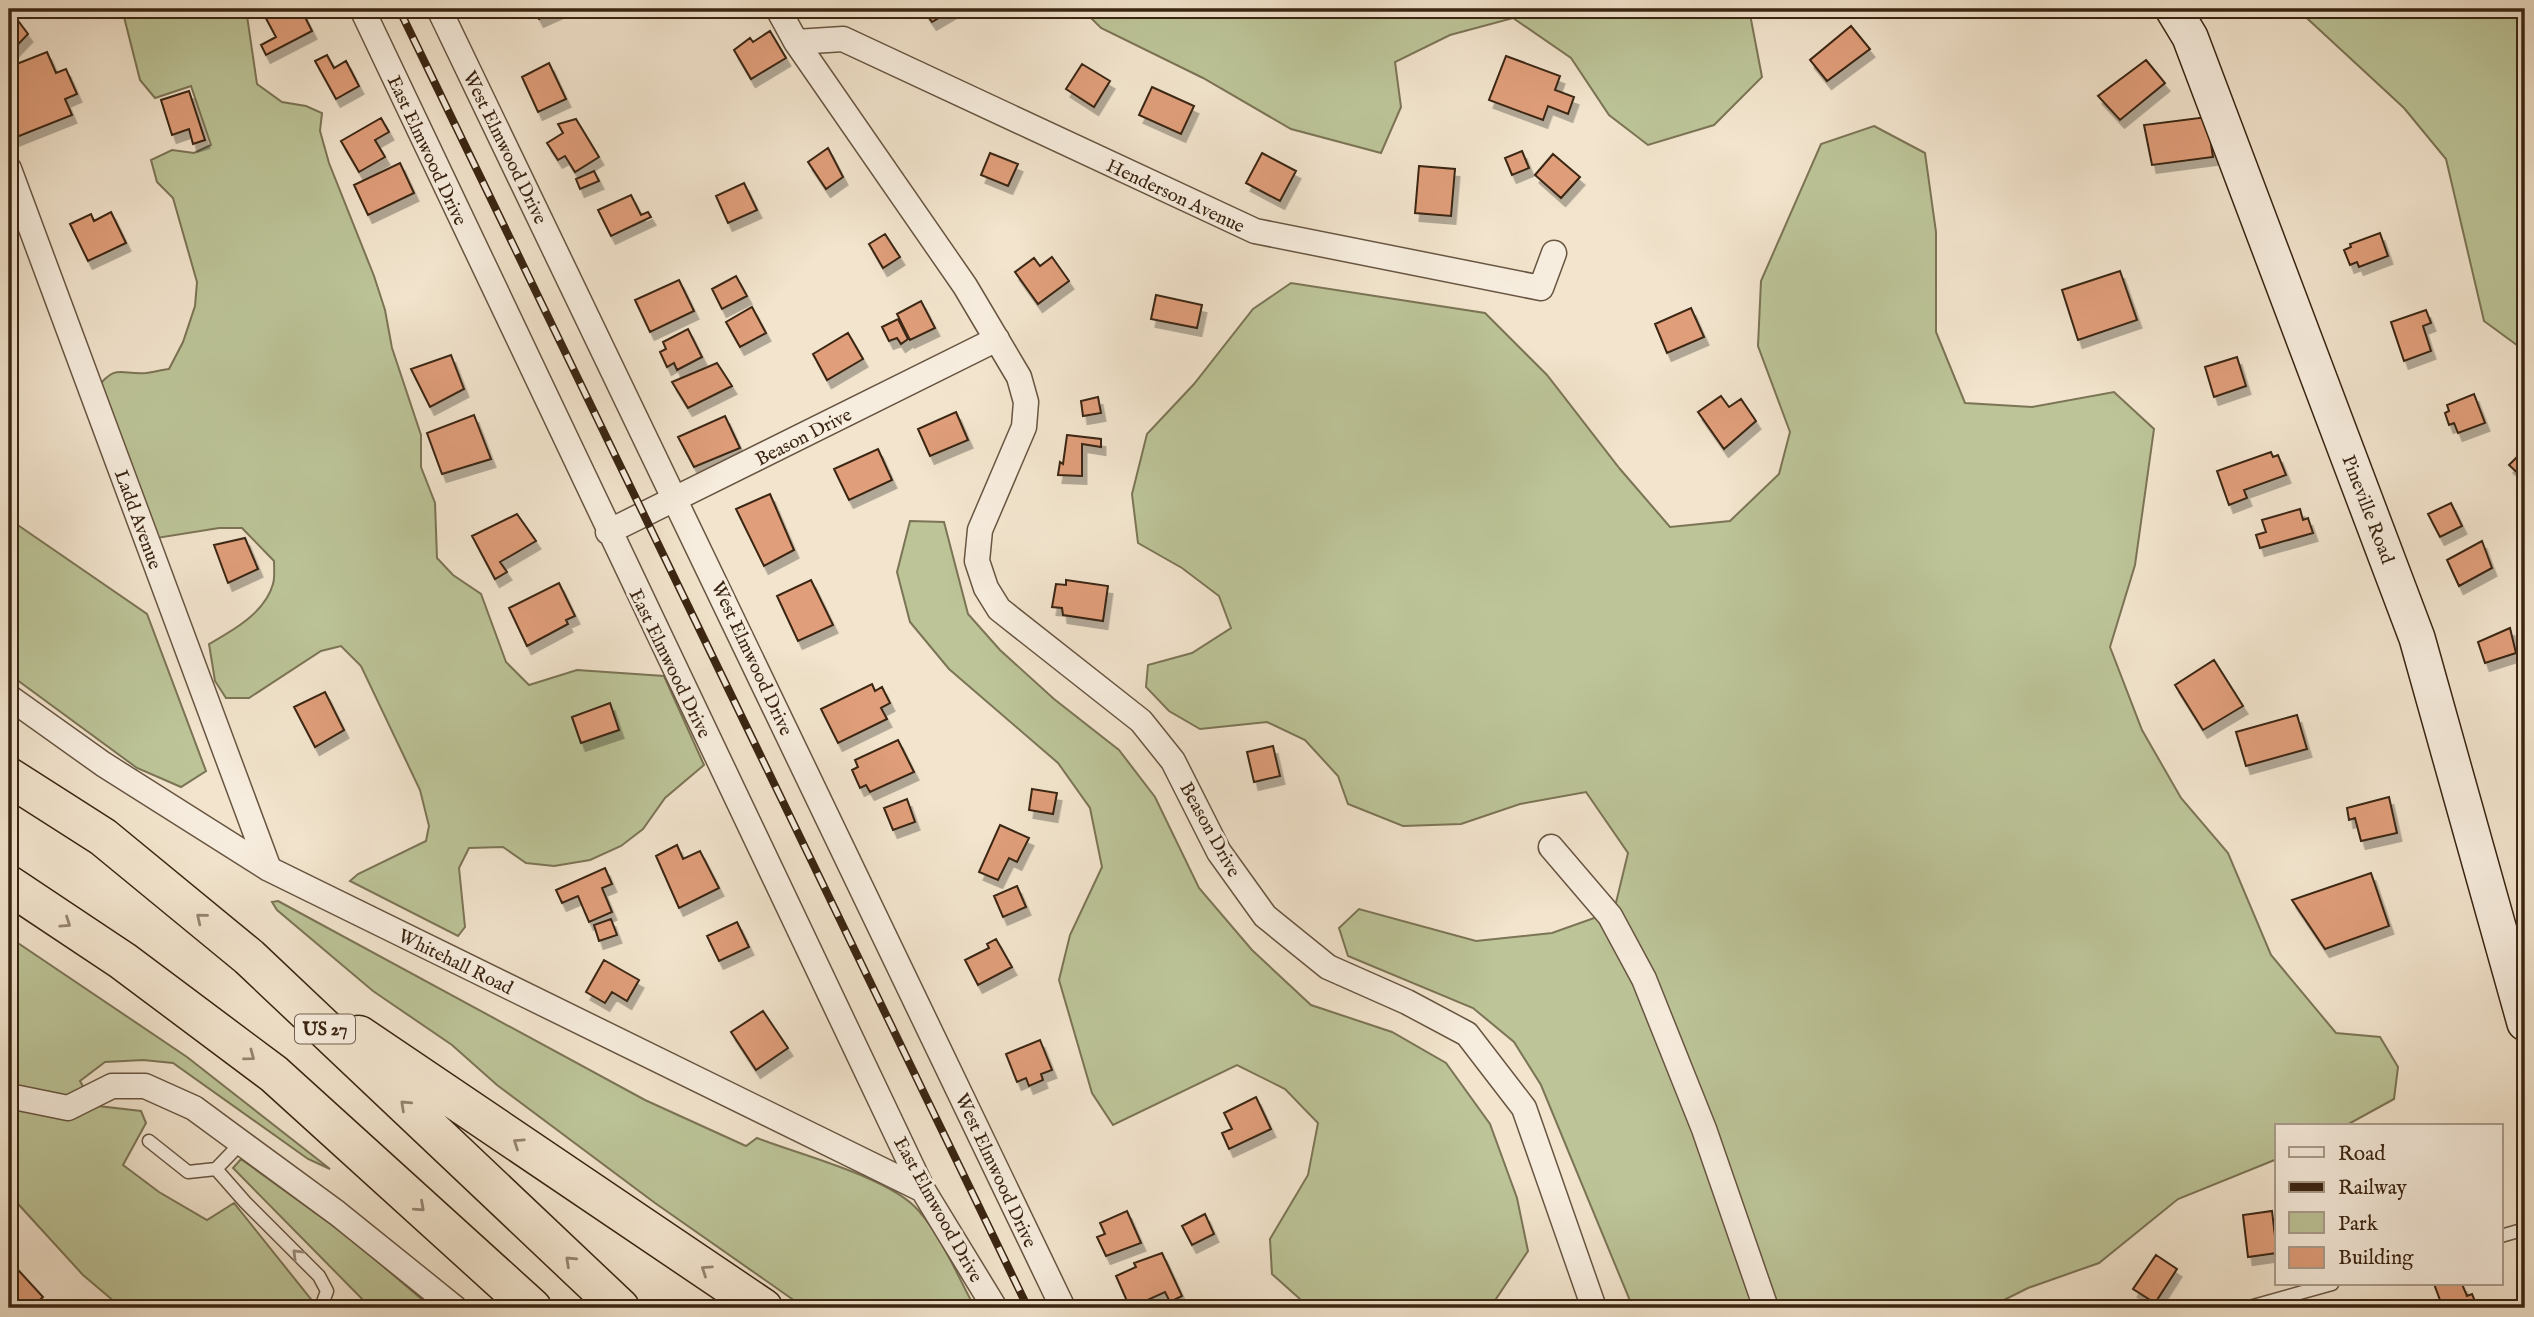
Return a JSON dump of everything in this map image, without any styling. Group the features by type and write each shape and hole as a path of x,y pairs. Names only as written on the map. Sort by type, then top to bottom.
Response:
{"highway":[{"name":"US 27","path":"9,777 103,837 248,957 620,1308"},
{"path":"9,885 122,961 274,1074 533,1308"},
{"path":"248,957 386,1054 763,1308"}],"main road":[{"name":"Pineville Road","path":"2173,9 2190,37 2417,638 2525,1023"}],"street":[{"name":"East Elmwood Drive","path":"362,9 608,532 923,1189 995,1308"},
{"name":"West Elmwood Drive","path":"439,9 677,499 1063,1308"},
{"name":"Beason Drive","path":"778,9 796,43 965,286 1018,377 1026,402 1024,427 980,530 977,561 992,599 999,609 1032,637 1141,721 1173,761 1219,852 1265,916 1328,967 1407,1002 1467,1034 1524,1108 1594,1308"},
{"name":"Henderson Avenue","path":"796,43 843,39 1255,231 1541,288 1554,253"},
{"name":"Ladd Avenue","path":"9,169 269,869"},
{"name":"Beason Drive","path":"608,532 997,339"},
{"name":"Whitehall Road","path":"9,697 103,764 269,869 923,1189"},
{"path":"1551,847 1610,916 1644,979 1704,1129 1766,1308"},
{"path":"9,1096 68,1108 112,1086 145,1086 194,1108 337,1213 455,1308"}],"lane":[{"path":"149,1141 188,1172 216,1169 241,1143"},
{"path":"216,1169 244,1202 319,1276 327,1291 323,1302 327,1308"},
{"path":"2502,1236 2525,1229"},
{"path":"2246,1308 2325,1286"}],"green space":[{"path":"122,9 246,9 257,84 282,102 306,106 322,113 320,131 329,163 374,276 385,310 392,348 421,435 421,467 435,503 437,558 453,575 481,594 506,662 529,685 577,670 664,676 704,765 665,798 643,829 621,846 590,860 554,866 526,863 503,847 469,848 459,868 465,927 458,936 350,881 358,874 426,841 429,826 420,790 361,666 341,646 321,651 249,698 226,698 215,681 209,644 247,620 263,604 273,584 274,561 242,528 219,528 157,538 97,388 114,373 146,373 169,369 183,342 195,306 197,282 173,198 157,182 151,160 172,150 194,153 211,145 191,86 155,98 140,80","holes":["610,704 618,730 581,743 572,717"]},
{"path":"1082,9 1749,9 1762,77 1714,125 1648,145 1609,115 1571,58 1513,18 1450,35 1395,62 1401,107 1381,153 1291,129 1203,78 1101,28"},
{"path":"2297,9 2525,9 2525,351 2484,321 2446,159 2404,108"},
{"path":"1874,126 1925,153 1936,232 1936,332 1965,403 2032,407 2114,392 2154,429 2135,565 2110,647 2142,730 2181,798 2228,853 2271,955 2336,1033 2380,1037 2398,1067 2394,1099 2349,1124 2275,1124 2275,1160 2178,1199 2099,1263 2028,1288 1988,1308 1633,1308 1541,1085 1514,1042 1473,1008 1348,956 1339,928 1359,909 1476,941 1552,933 1614,911 1628,853 1586,792 1520,804 1461,824 1403,826 1348,804 1338,776 1305,740 1267,722 1200,729 1169,711 1146,687 1148,665 1192,653 1231,628 1219,596 1182,568 1138,543 1132,494 1147,434 1194,384 1253,309 1291,283 1485,313 1547,375 1620,469 1670,527 1730,521 1779,474 1790,432 1758,346 1761,281 1821,144"},
{"path":"9,519 147,614 206,771 181,787 137,768 9,674"},
{"path":"910,521 944,522 968,614 1000,650 1054,699 1119,750 1155,797 1199,888 1252,950 1311,1005 1392,1032 1446,1063 1490,1124 1517,1198 1528,1251 1494,1302 1493,1308 1310,1308 1272,1274 1270,1239 1308,1175 1318,1123 1285,1089 1237,1065 1113,1125 1092,1093 1059,980 1070,935 1102,867 1090,808 1058,763 949,669 910,622 897,572"},
{"path":"278,901 645,1100 746,1146 757,1138 843,1168 887,1187 905,1198 927,1221 975,1308 805,1308 655,1203 497,1085 452,1045 373,991 277,910 272,902"},
{"path":"9,937 187,1057 330,1169 308,1159 173,1063 143,1060 105,1062 80,1081 84,1088 69,1096 9,1085"},
{"path":"98,1106 141,1111 146,1123 123,1165 159,1192 207,1220 234,1203 318,1308 122,1308 83,1275 9,1194 9,1109 69,1119"},
{"path":"241,1159 350,1238 432,1308 371,1308 233,1168"}],"building":[{"path":"261,9 301,9 312,31 266,55 261,45 276,37"},
{"path":"534,9 561,9 539,19"},
{"path":"923,9 954,9 932,22"},
{"path":"16,18 28,34 9,54 9,25"},
{"path":"1851,26 1870,49 1827,81 1810,60"},
{"path":"770,31 786,58 751,79 734,50 750,38 753,42"},
{"path":"47,52 56,73 66,69 77,94 65,99 72,115 9,140 9,67"},
{"path":"327,55 334,68 346,61 359,86 336,99 315,61"},
{"path":"1506,56 1560,76 1555,90 1574,97 1568,114 1548,106 1543,120 1489,100"},
{"path":"2146,60 2165,83 2120,120 2098,96"},
{"path":"549,63 566,99 538,112 522,77"},
{"path":"1082,64 1110,81 1094,107 1066,89"},
{"path":"1152,87 1194,106 1181,134 1139,115"},
{"path":"189,91 205,140 193,144 189,129 172,135 161,100"},
{"path":"2207,117 2213,157 2152,165 2144,125"},
{"path":"381,118 389,132 375,140 385,157 359,172 341,141"},
{"path":"576,119 599,157 575,172 565,156 558,160 547,143 563,133 558,124"},
{"path":"828,148 843,177 826,189 808,162"},
{"path":"1522,151 1529,168 1512,175 1505,158"},
{"path":"990,153 1018,164 1008,186 981,175"},
{"path":"1262,153 1296,171 1280,201 1246,183"},
{"path":"1553,154 1580,177 1561,198 1535,175"},
{"path":"400,163 414,193 368,215 354,185"},
{"path":"1419,166 1455,169 1451,216 1415,213"},
{"path":"594,171 599,181 580,189 576,179"},
{"path":"744,183 757,210 728,223 716,196"},
{"path":"631,195 641,215 648,212 651,217 611,236 598,210"},
{"path":"111,212 126,243 88,261 70,224 91,214 94,221"},
{"path":"2380,233 2388,256 2359,267 2357,262 2350,265 2344,250 2351,247 2350,244"},
{"path":"885,234 900,257 883,268 869,244"},
{"path":"1052,257 1069,281 1038,304 1015,272 1034,258 1040,266"},
{"path":"2120,271 2137,320 2078,340 2062,290"},
{"path":"736,276 747,296 722,309 712,289"},
{"path":"679,280 694,311 650,332 635,300"},
{"path":"1156,295 1202,305 1197,328 1151,319"},
{"path":"921,301 935,328 910,340 897,314"},
{"path":"752,307 766,333 740,347 726,322"},
{"path":"1691,308 1704,337 1667,353 1655,324"},
{"path":"2426,310 2431,323 2423,326 2431,351 2404,361 2391,322"},
{"path":"898,319 908,339 901,344 897,338 889,341 882,327"},
{"path":"688,329 702,357 677,370 674,363 667,367 660,352 666,349 663,342"},
{"path":"848,333 863,359 827,380 813,354"},
{"path":"451,355 464,389 430,407 411,369"},
{"path":"2237,357 2246,386 2214,397 2205,367"},
{"path":"717,363 732,386 688,408 672,382"},
{"path":"2474,394 2485,423 2458,433 2454,423 2449,425 2445,413 2449,411 2447,405"},
{"path":"1721,396 1729,407 1741,399 1756,421 1724,449 1698,412"},
{"path":"1098,397 1101,413 1083,416 1081,401"},
{"path":"956,412 968,440 930,456 918,429"},
{"path":"474,415 491,459 442,474 427,433"},
{"path":"725,416 740,448 694,467 678,437"},
{"path":"1067,435 1101,439 1101,447 1082,444 1082,476 1058,475 1060,462 1063,464"},
{"path":"878,449 892,480 849,500 834,469"},
{"path":"2525,449 2525,480 2509,465"},
{"path":"2271,452 2273,457 2278,455 2286,475 2244,490 2247,498 2229,505 2217,471"},
{"path":"770,494 794,550 764,566 736,509"},
{"path":"2451,503 2462,526 2440,537 2428,514"},
{"path":"2300,509 2303,520 2308,518 2313,533 2260,548 2256,535 2266,532 2262,520"},
{"path":"517,514 536,541 500,562 507,572 495,579 472,536"},
{"path":"245,538 258,569 228,583 214,545"},
{"path":"2482,541 2492,568 2459,586 2447,560"},
{"path":"811,580 833,625 798,641 777,596"},
{"path":"1066,580 1108,586 1103,621 1063,615 1062,608 1052,607 1056,584 1066,585"},
{"path":"559,583 575,616 566,620 568,624 527,646 509,608"},
{"path":"2510,628 2516,653 2485,663 2478,642"},
{"path":"2214,660 2243,706 2203,730 2175,685"},
{"path":"872,684 875,691 882,687 890,703 881,708 887,719 838,743 821,709"},
{"path":"325,692 344,730 315,747 294,707"},
{"path":"610,703 619,730 581,743 572,717"},
{"path":"2297,715 2307,749 2246,766 2236,732"},
{"path":"898,740 914,772 870,792 866,785 860,788 852,770 858,767 855,760"},
{"path":"1273,746 1280,776 1254,782 1247,752"},
{"path":"1032,789 1057,793 1053,814 1029,810"},
{"path":"2389,797 2397,833 2361,841 2355,818 2349,820 2347,808"},
{"path":"907,799 915,822 893,830 884,808"},
{"path":"1000,825 1029,838 1017,862 1009,858 998,880 979,872"},
{"path":"677,845 683,859 700,851 719,888 679,908 656,856"},
{"path":"605,868 612,884 602,888 612,912 589,922 578,896 562,903 556,890"},
{"path":"2371,873 2389,926 2325,949 2292,900"},
{"path":"1017,886 1026,907 1003,917 994,896"},
{"path":"611,919 617,935 599,941 594,925"},
{"path":"737,922 749,947 719,961 707,936"},
{"path":"996,939 1012,967 978,985 965,960 989,948 987,944"},
{"path":"604,960 639,980 627,1001 612,992 605,1003 586,992"},
{"path":"763,1011 788,1048 756,1070 731,1032"},
{"path":"1040,1040 1052,1070 1041,1074 1043,1080 1029,1086 1026,1078 1017,1082 1006,1054"},
{"path":"1256,1097 1271,1129 1229,1149 1222,1133 1232,1129 1224,1113"},
{"path":"1127,1211 1141,1243 1106,1256 1097,1237 1105,1234 1100,1223"},
{"path":"2272,1211 2275,1253 2248,1257 2243,1215"},
{"path":"1205,1214 1214,1234 1192,1245 1182,1226"},
{"path":"1162,1253 1182,1296 1170,1302 1165,1292 1130,1308 1116,1276 1136,1267 1134,1263"},
{"path":"2156,1255 2177,1269 2155,1303 2133,1289"},
{"path":"9,1260 43,1297 31,1308 9,1308"},
{"path":"2435,1286 2463,1286 2467,1296 2472,1294 2475,1301 2471,1302 2473,1308 2443,1308"}],"railway":[{"path":"399,9 1028,1308"}]}
